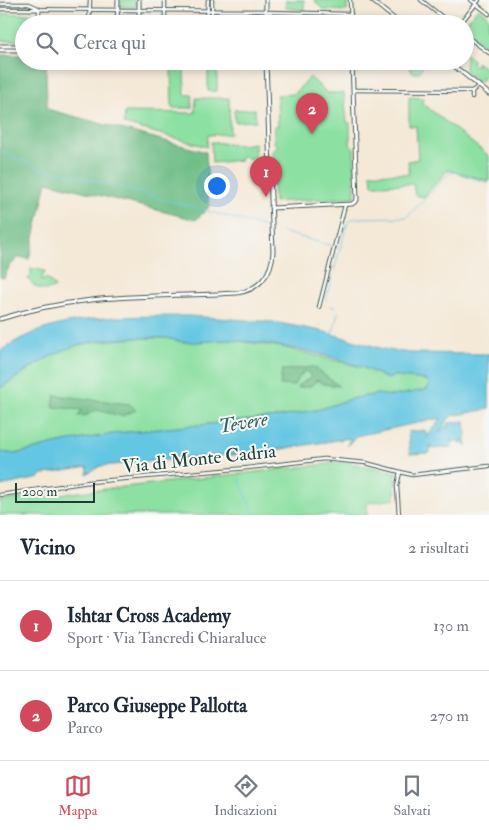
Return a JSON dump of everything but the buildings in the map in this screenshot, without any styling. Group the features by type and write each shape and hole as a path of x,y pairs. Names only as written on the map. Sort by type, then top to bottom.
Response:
{"street":[{"path":"90,0 90,15"},
{"path":"118,0 118,15"},
{"path":"139,0 139,15"},
{"path":"165,0 165,15"},
{"path":"208,0 208,15"},
{"path":"212,0 212,15"},
{"path":"266,0 266,12"},
{"path":"0,8 351,14 350,0"},
{"path":"371,0 390,15"},
{"path":"421,0 440,15"},
{"path":"471,0 489,14"},
{"path":"467,15 479,0"},
{"path":"0,4 12,2 31,4 39,9"},
{"path":"39,9 39,15"},
{"path":"474,41 489,53"},
{"path":"0,48 15,48"},
{"path":"0,319 51,304 91,298 237,293 252,289 265,278 272,262 271,169 266,70"},
{"path":"272,208 354,203 358,198 353,70"},
{"path":"459,70 489,94"},
{"path":"354,90 472,91 479,86"},
{"path":"472,91 472,97"},
{"path":"319,307 345,204"},
{"name":"Via di Monte Cadria","path":"0,495 82,483 252,468 321,459 358,461 412,475 425,475 489,466"},
{"path":"399,515 397,486 400,472"}],"green space":[{"path":"120,0 135,0 135,7 120,7"},
{"path":"286,0 304,0 304,10 286,8"},
{"path":"314,0 347,0 347,11 323,10"},
{"path":"478,8 489,17 487,28 489,30 489,49 474,38 474,15 472,15"},
{"path":"0,14 35,14 15,15 15,41 0,41 0,18 3,17"},
{"path":"0,55 15,55 15,70 46,70 47,109 206,152 209,207 196,220 47,182 29,259 19,257 9,267 4,278 0,277"},
{"path":"476,62 489,71 489,76 482,77 482,81 478,82 465,71 474,70 474,65 477,65"},
{"path":"171,70 184,70 185,95 192,95 192,108 172,108"},
{"path":"208,70 217,70 217,91 208,91"},
{"path":"412,70 420,70 416,73"},
{"path":"310,77 327,93 344,93 347,123 350,123 350,144 354,148 355,197 274,202 272,151 278,147 274,142 274,126 278,126 277,95 294,94"},
{"path":"409,97 423,98 422,103 489,156 489,181 448,170 424,197 415,195 413,184 372,185 371,173 409,174 408,161 418,159 416,126 409,126"},
{"path":"196,98 229,98 230,134 208,135 207,147 124,124 125,112 195,113"},
{"path":"255,109 256,121 235,122 234,110"},
{"path":"211,142 242,145 255,143 255,159 241,157 241,160 212,163"},
{"path":"31,268 45,271 44,275 42,275 42,281 47,278 55,287 44,290 34,285 28,279 31,276"},
{"path":"136,338 167,338 183,342 232,340 281,347 365,368 387,379 395,375 426,380 430,384 426,390 392,396 377,394 350,399 321,409 279,417 118,433 59,443 16,454 0,452 0,388 63,350 91,342"},
{"path":"314,367 339,386 323,384 317,380 311,386 298,388 298,385 311,378 309,373 304,371 293,386 280,385 282,370"},
{"path":"55,395 130,404 136,410 122,416 96,410 87,415 78,416 82,410 53,407"},
{"path":"345,462 396,472 395,499 367,503 367,515 0,515 0,501"}],"water":[{"name":"Tevere","path":"189,316 273,322 321,331 387,350 412,353 489,354 489,409 451,416 438,433 446,426 448,427 448,423 465,421 467,445 464,445 463,438 461,445 460,439 459,442 453,442 452,439 452,447 431,449 430,444 430,453 410,454 408,432 425,430 427,437 441,418 356,436 347,446 350,438 251,454 211,456 209,459 201,457 100,466 87,474 88,467 40,475 40,478 0,486 0,452 16,454 59,443 118,433 279,417 321,409 350,399 377,394 392,396 426,390 430,384 426,380 395,375 388,379 353,364 311,352 269,344 230,340 180,342 166,338 125,338 83,344 61,351 0,388 0,351 21,338 44,329 91,319"}],"waterway":[{"path":"0,151 36,167 116,186 265,227"},
{"path":"326,300 348,222 355,218 407,217 449,174 454,172 489,183"},
{"path":"282,232 339,248"},
{"path":"330,306 335,307"},
{"path":"335,324 338,312"},
{"path":"332,334 335,325"},
{"path":"239,479 254,515"}],"place":[{"name":"Parco Giuseppe Pallotta","path":"312,134"},
{"name":"Ishtar Cross Academy","path":"266,197"}]}
